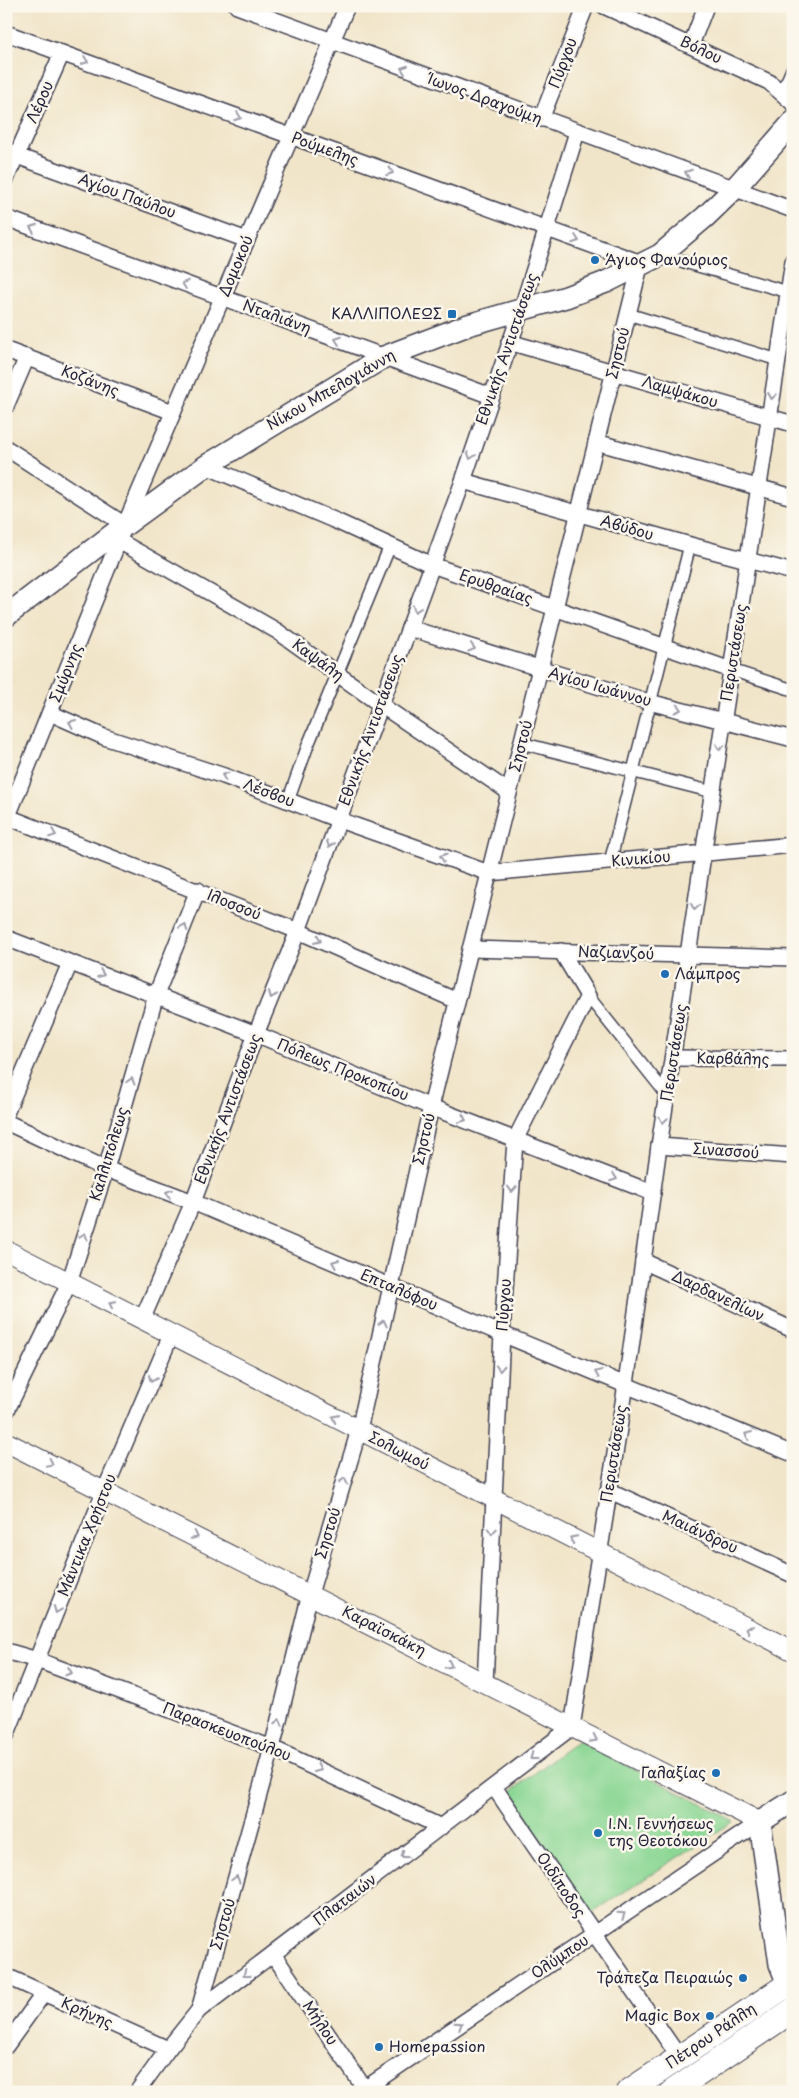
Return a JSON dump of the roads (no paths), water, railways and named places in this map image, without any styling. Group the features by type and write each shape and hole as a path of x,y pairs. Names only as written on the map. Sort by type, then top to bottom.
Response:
{"main road":[{"name":"Νίκου Μπελογιάννη","path":"6,616 122,533 206,466 384,356 468,325 521,311 606,282 648,262 705,217 734,189 793,122"},
{"path":"791,1985 780,1964 760,1822 793,1801"},
{"name":"Πέτρου Ράλλη","path":"628,2092 791,1985"},
{"name":"Πέτρου Ράλλη","path":"672,2092 696,2085 793,2010"}],"street":[{"name":"Ίωνος Δραγούμη","path":"237,6 793,210"},
{"name":"Δομοκού","path":"122,533 347,6"},
{"name":"Πύργου","path":"541,119 586,6"},
{"name":"Βόλου","path":"604,6 769,82 793,103"},
{"path":"691,45 706,6"},
{"name":"Ρούμελης","path":"6,32 291,137 548,229 648,262"},
{"name":"Λέρου","path":"6,179 11,154 62,53"},
{"path":"780,91 787,82 793,67"},
{"name":"Εθνικής Αντιστάσεως","path":"142,1320 193,1202 256,1034 298,931 381,705 463,481 548,229 577,132"},
{"name":"Αγίου Παύλου","path":"11,154 247,240"},
{"name":"Νταλιάνη","path":"6,218 491,396"},
{"name":"Περιστάσεως","path":"572,1727 626,1384 652,1193 793,261"},
{"path":"648,262 788,292"},
{"name":"Σηστού","path":"199,2010 272,1748 310,1594 359,1430 431,1107 457,1001 628,314 648,262"},
{"path":"628,314 778,360"},
{"name":"Λαμψάκου","path":"509,342 793,424"},
{"name":"Κοζάνης","path":"6,350 173,412"},
{"path":"6,406 27,358"},
{"path":"596,442 793,497"},
{"name":"Καψάλη","path":"6,448 122,533 277,631 381,705 509,792"},
{"name":"Ερυθραίας","path":"206,466 336,521 432,565 663,648 793,690"},
{"name":"Αβύδου","path":"463,481 690,546 793,572"},
{"name":"Σμύρνης","path":"7,819 12,789 50,713 122,533"},
{"path":"288,801 308,745 339,675 390,546"},
{"path":"610,862 690,546"},
{"name":"Αγίου Ιωάννου","path":"408,628 649,702 793,739"},
{"name":"Λέσβου","path":"50,713 104,737 224,776 338,820 489,873"},
{"path":"521,743 713,792"},
{"name":"Ιλοσσού","path":"7,819 198,890 298,931 457,1001"},
{"name":"Κινικίου","path":"489,873 793,845"},
{"name":"Καλλιπόλεως","path":"6,1412 69,1282 106,1169 156,995 198,890"},
{"name":"Πόλεως Προκοπίου","path":"6,938 256,1034 431,1107 652,1193"},
{"name":"Ναζιανζού","path":"470,949 793,958"},
{"path":"561,952 588,996 667,1095"},
{"path":"6,1113 70,963"},
{"name":"Πύργου","path":"485,1683 502,1334 515,1140 588,996"},
{"name":"Καρβάλης","path":"673,1058 793,1059"},
{"name":"Επταλόφου","path":"6,1122 106,1169 193,1202 502,1334 793,1454"},
{"name":"Σινασσού","path":"659,1146 793,1156"},
{"name":"Σολωμού","path":"6,1250 793,1651"},
{"name":"Δαρδανελίων","path":"644,1261 793,1330"},
{"name":"Μάντικα Χρήστου","path":"6,1736 105,1490 171,1335"},
{"name":"Καραϊσκάκη","path":"6,1442 105,1490 760,1822"},
{"name":"Μαιάνδρου","path":"608,1490 793,1575"},
{"name":"Παρασκευοπούλου","path":"6,1651 36,1660 272,1748 441,1827"},
{"name":"Πλαταιών","path":"137,2092 199,2010 572,1727"},
{"name":"Οιδίποδος","path":"494,1787 680,2057"},
{"name":"Ολύμπου","path":"364,2091 760,1822"},
{"name":"Μήλου","path":"273,1954 364,2091"},
{"name":"Κρήνης","path":"6,1976 168,2049"},
{"path":"6,2046 44,1993"}],"place":[{"name":"Άγιος Φανούριος","path":"595,260"},
{"name":"ΚΑΛΛΙΠΟΛΕΩΣ","path":"452,314"},
{"name":"Λάμπρος","path":"665,974"},
{"name":"Γαλαξίας","path":"716,1773"},
{"name":"Ι.Ν. Γεννήσεως της Θεοτόκου","path":"598,1833"},
{"name":"Τράπεζα Πειραιώς","path":"743,1978"},
{"name":"Magic Box","path":"710,2016"},
{"name":"Homepassion","path":"379,2047"}]}
